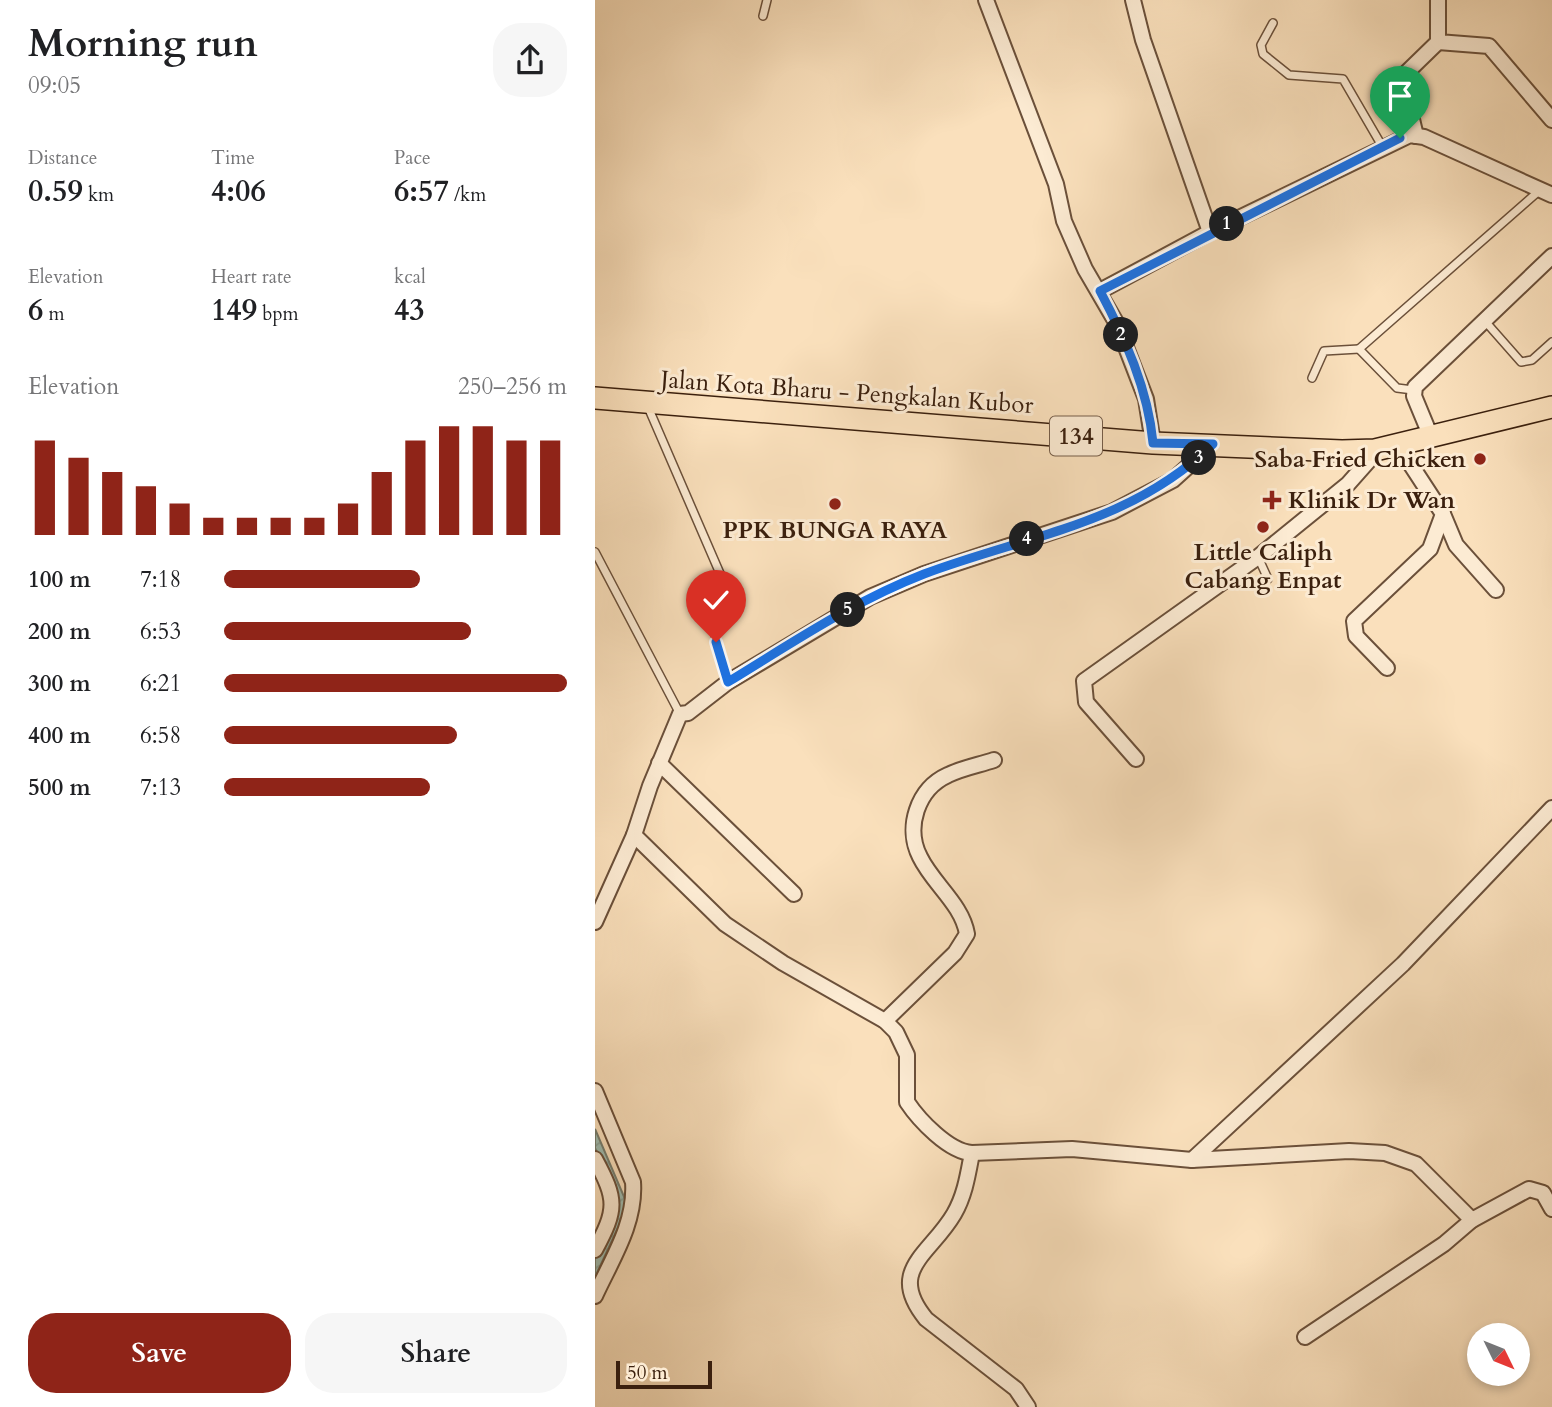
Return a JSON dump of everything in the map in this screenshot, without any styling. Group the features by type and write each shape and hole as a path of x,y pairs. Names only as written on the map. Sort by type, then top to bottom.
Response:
{"main road":[{"name":"Jalan Kota Bharu - Pengkalan Kubor","path":"595,398 1153,443 1310,450 1389,447 1552,407"}],"street":[{"path":"986,0 1056,184 1064,221 1081,262 1117,324 1146,400 1153,443"},
{"path":"1133,0 1143,40 1210,232"},
{"path":"1416,136 1402,77 1438,42 1438,0"},
{"path":"1438,42 1489,46 1552,120"},
{"path":"1100,291 1210,232 1400,138 1416,136 1508,173 1546,192"},
{"path":"1431,437 1413,390 1552,256"},
{"path":"595,922 635,835 659,763 680,714 688,712 728,682 870,597 937,570 1098,517 1151,493 1186,470 1213,444"},
{"path":"1136,760 1086,702 1084,681 1258,557 1389,447 1443,514 1456,545 1496,590"},
{"path":"1387,668 1356,636 1354,621 1430,549 1443,514"},
{"path":"885,1021 958,950 967,934 963,919 920,857 912,831 918,803 945,776 994,760"},
{"path":"659,763 794,894"},
{"path":"1192,1160 1403,964 1552,808"},
{"path":"635,835 725,925 783,963 885,1021 896,1032 907,1055 905,1092 911,1108 957,1149 972,1153 1072,1149 1192,1160 1349,1152 1394,1155 1425,1171 1472,1220"},
{"path":"595,1091 633,1182 634,1194 631,1217 595,1296"},
{"path":"972,1153 961,1200 953,1216 911,1270 909,1289 914,1304 926,1319 1016,1389 1028,1407"},
{"path":"595,1159 612,1192 613,1210 595,1251"},
{"path":"1305,1337 1444,1244 1472,1220 1529,1189 1543,1193 1552,1209"}],"lane":[{"path":"763,16 767,0"},
{"path":"1273,23 1261,45 1263,54 1289,75 1343,79 1382,146"},
{"path":"1312,378 1324,351 1359,349 1546,192"},
{"path":"1484,320 1521,362 1532,360 1552,342"},
{"path":"1359,349 1397,388 1413,390"},
{"path":"647,403 728,592 728,601 718,607 714,631 728,682"},
{"path":"595,552 680,714"},
{"path":"1258,557 1268,579"}],"water":[{"path":"595,1129 628,1206 595,1277 595,1257 618,1211 618,1203 595,1148"}],"place":[{"name":"Saba Fried Chicken","path":"1480,459"},
{"name":"Klinik Dr Wan","path":"1272,500"},
{"name":"PPK BUNGA RAYA","path":"835,504"},
{"name":"Little Caliph Cabang Enpat","path":"1263,527"}],"route":[{"path":"716,642 728,682 870,597 924,574 1098,517 1173,480 1213,444 1153,443 1146,400 1117,324 1100,291 1210,232 1400,138"}]}
